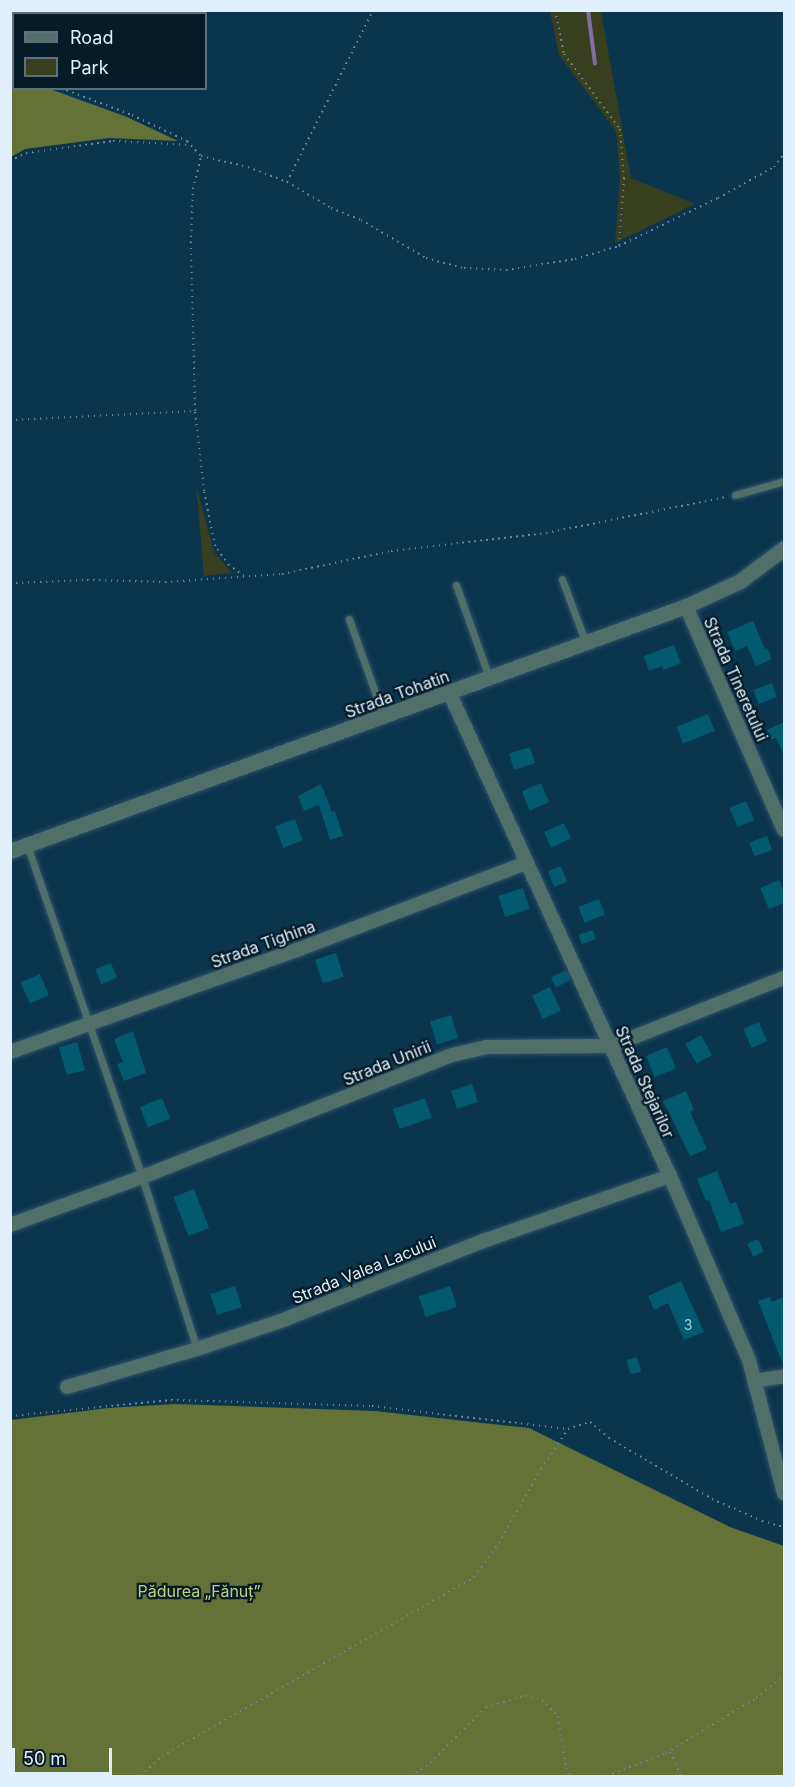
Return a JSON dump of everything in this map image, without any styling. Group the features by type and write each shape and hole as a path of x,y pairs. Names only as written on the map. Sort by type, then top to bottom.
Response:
{"street":[{"name":"Strada Tohatin","path":"10,851 384,718 686,606 740,580 784,548"},
{"name":"Strada Tineretului","path":"686,606 784,830"},
{"name":"Strada Stejarilor","path":"450,694 670,1176 749,1360 784,1493"},
{"name":"Strada Tighina","path":"10,1052 297,950 526,863"},
{"name":"Strada Unirii","path":"10,1226 142,1177 452,1055 486,1047 611,1046 784,978"},
{"name":"Strada Valea Lacului","path":"67,1387 197,1349 286,1319 483,1240 670,1176"},
{"path":"754,1381 784,1377"}],"lane":[{"path":"735,495 784,481"},
{"path":"562,579 586,644"},
{"path":"456,585 490,679"},
{"path":"350,619 384,718"},
{"path":"27,845 87,1024 142,1177 197,1349"}],"path":[{"path":"287,182 373,10"},
{"path":"555,10 564,54 620,129 624,178 619,246"},
{"path":"66,90 132,115 191,145 201,156 248,167 287,182 331,208 361,220 426,258 464,268 506,270 574,259 619,246 718,198 774,167 784,153"},
{"path":"10,161 26,153 113,141 191,145"},
{"path":"201,156 193,189 191,243 195,411 204,490 215,546 229,565 244,576"},
{"path":"10,420 195,411"},
{"path":"10,583 87,580 165,582 282,574 391,551 546,533 735,495"},
{"path":"10,1416 171,1400 372,1407 568,1429 590,1422 609,1438 712,1499 762,1521 784,1527"},
{"path":"141,1776 162,1756 474,1577 499,1543 541,1468 568,1429"},
{"path":"607,1776 669,1751 756,1698 784,1675"},
{"path":"411,1776 430,1763 486,1707 525,1696 542,1700 558,1716 566,1768 571,1776"},
{"path":"669,1751 681,1776"}],"green space":[{"path":"11,10 65,11 12,12 12,90 53,90 127,117 178,141 109,138 25,149 11,157"},
{"path":"550,11 601,11 631,178 695,204 615,243 620,177 616,131 559,55"},
{"path":"196,485 214,552 232,573 204,576"},
{"name":"Pădurea „Fănuț”","path":"175,1404 375,1411 529,1428 730,1527 784,1546 784,1776 11,1776 11,1420 108,1408"}],"building":[{"path":"753,621 772,659 756,666 747,646 735,651 727,632"},
{"path":"674,645 681,663 663,670 662,666 649,671 644,656"},
{"path":"772,683 777,697 758,704 753,690"},
{"path":"708,714 715,731 683,743 676,727"},
{"path":"784,722 784,756 776,738 772,740 767,730"},
{"path":"530,747 535,763 514,770 509,753"},
{"path":"541,783 549,802 530,811 522,791"},
{"path":"321,784 332,812 335,811 343,836 330,840 319,805 304,811 298,796"},
{"path":"746,801 754,820 738,827 729,808"},
{"path":"295,819 303,841 283,848 275,826"},
{"path":"564,823 571,839 551,847 544,832"},
{"path":"767,836 772,850 754,857 749,842"},
{"path":"561,866 567,882 554,887 548,871"},
{"path":"779,880 784,893 784,903 769,909 760,888"},
{"path":"523,888 530,909 505,917 498,896"},
{"path":"599,899 605,915 585,923 578,907"},
{"path":"593,930 596,940 582,944 579,934"},
{"path":"336,953 344,977 323,984 315,960"},
{"path":"111,963 117,978 101,984 95,969"},
{"path":"566,970 571,980 556,988 551,978"},
{"path":"40,974 49,995 30,1003 21,982"},
{"path":"550,987 561,1011 543,1019 532,995"},
{"path":"451,1015 458,1038 437,1044 430,1021"},
{"path":"759,1022 767,1041 752,1048 743,1029"},
{"path":"133,1031 146,1073 124,1081 117,1064 123,1062 114,1039"},
{"path":"701,1035 712,1055 696,1064 685,1044"},
{"path":"77,1042 85,1070 67,1075 59,1047"},
{"path":"667,1047 676,1068 655,1077 646,1056"},
{"path":"472,1084 478,1102 457,1109 451,1091"},
{"path":"686,1091 694,1110 690,1112 707,1149 690,1156 663,1101"},
{"path":"162,1098 170,1118 148,1127 140,1107"},
{"path":"425,1098 432,1118 400,1129 393,1109"},
{"path":"717,1171 730,1204 736,1202 744,1224 721,1232 709,1200 706,1201 697,1179"},
{"path":"194,1189 209,1228 189,1236 173,1197"},
{"path":"758,1239 764,1252 753,1257 747,1244"},
{"path":"681,1281 704,1332 684,1340 668,1303 654,1310 648,1296"},
{"path":"235,1286 242,1307 217,1315 210,1294"},
{"path":"450,1286 457,1307 425,1317 419,1296"},
{"path":"770,1297 771,1302 784,1297 784,1367 758,1301"},
{"path":"637,1357 641,1371 631,1374 626,1360"}],"waterway":[{"path":"588,10 595,64"}]}
